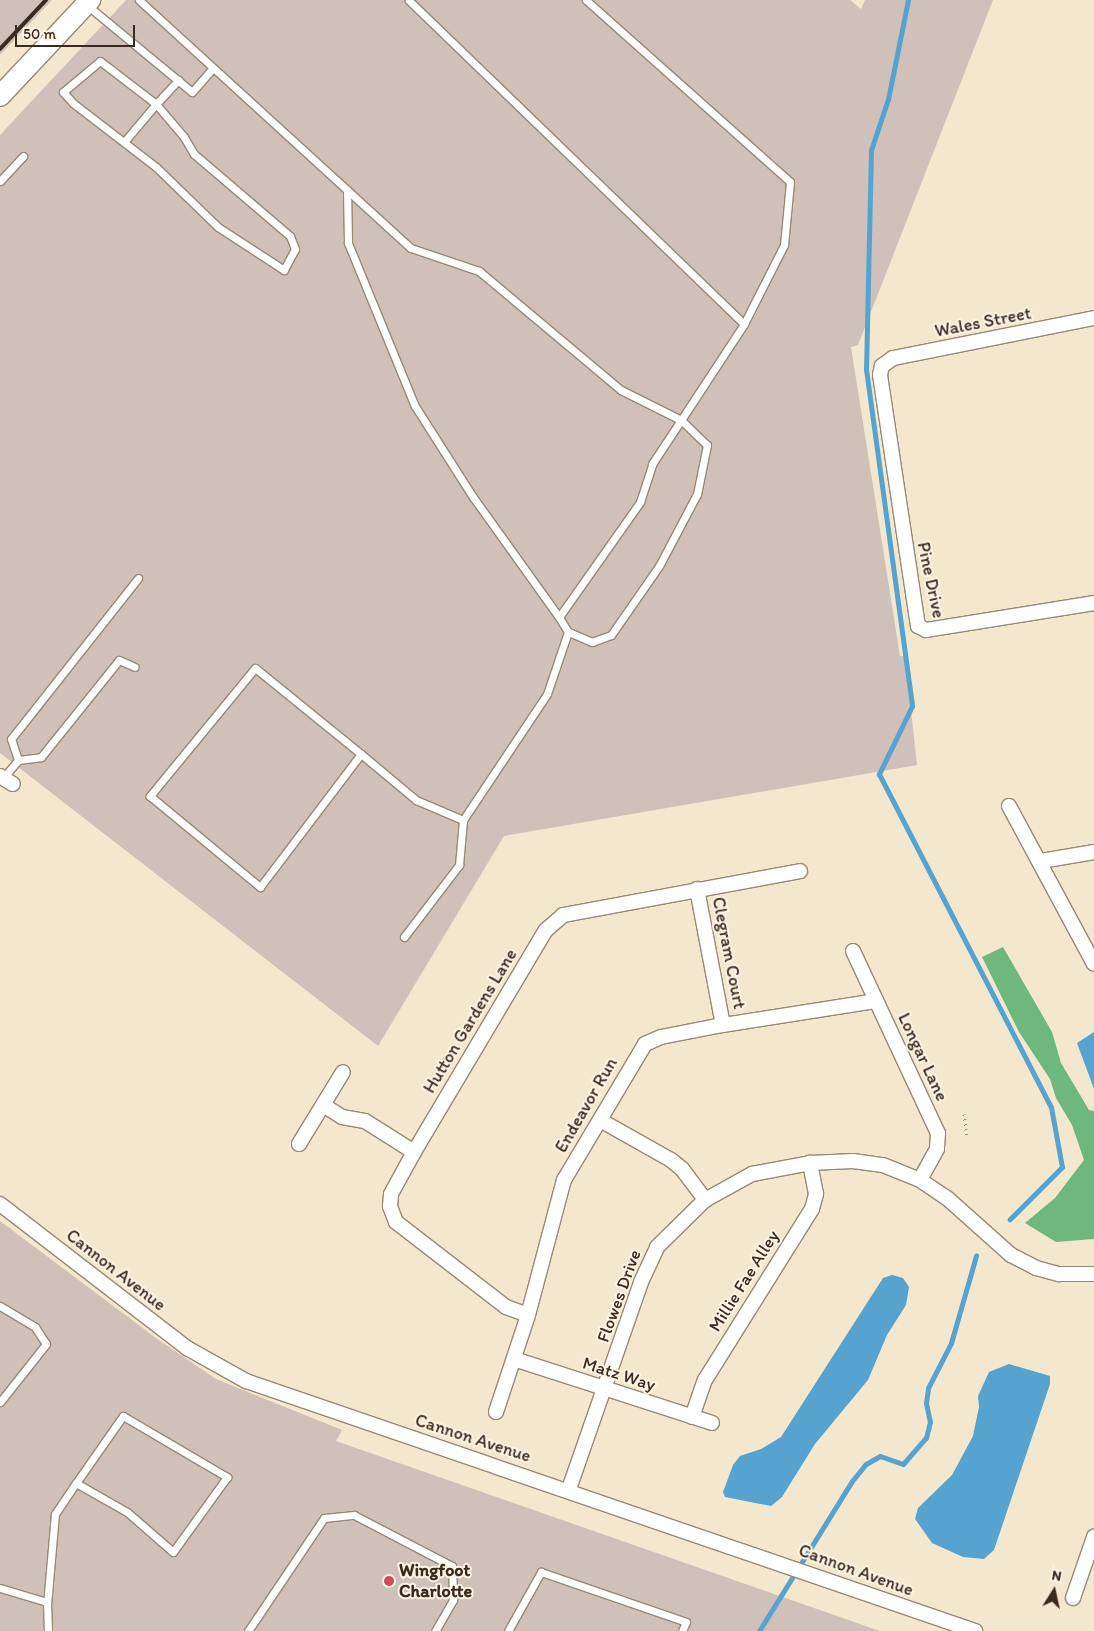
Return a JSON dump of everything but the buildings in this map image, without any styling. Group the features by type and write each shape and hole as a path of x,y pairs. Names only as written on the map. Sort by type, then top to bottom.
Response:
{"main road":[{"path":"0,96 88,2"}],"street":[{"name":"Wales Street","path":"882,366 893,358 1094,318"},
{"name":"Pine Drive","path":"882,366 880,375 894,478 918,626 926,630 1094,603"},
{"path":"1009,806 1041,861 1094,964"},
{"path":"1041,861 1094,852"},
{"name":"Hutton Gardens Lane","path":"528,1315 506,1307 396,1222 390,1206 391,1194 414,1152 555,921 563,915 800,871"},
{"name":"Clegram Court","path":"698,889 723,1024"},
{"name":"Longar Lane","path":"853,952 938,1133 937,1149 920,1180"},
{"name":"Endeavor Run","path":"496,1412 528,1315 564,1180 645,1044 661,1037 723,1024 876,1001"},
{"path":"299,1144 343,1072"},
{"path":"323,1105 342,1117 365,1121 414,1152"},
{"path":"600,1120 671,1160 682,1169 705,1200"},
{"name":"Flowes Drive","path":"570,1489 606,1390 641,1282 657,1247 705,1200 752,1174 810,1163 853,1161 883,1165 920,1180 947,1198 1011,1255 1036,1268 1059,1274 1094,1274"},
{"name":"Millie Fae Alley","path":"692,1417 705,1380 812,1208 816,1194 810,1163"},
{"name":"Cannon Avenue","path":"0,1204 215,1366 270,1391 570,1489 975,1631"},
{"name":"Matz Way","path":"514,1359 712,1423"},
{"path":"1073,1598 1089,1566 1094,1537"}],"lane":[{"path":"139,0 411,248 479,271 621,390 680,420 707,445 697,494 664,558 611,635 592,642 568,632 473,497 415,406 348,243 347,190"},
{"path":"409,0 744,324"},
{"path":"559,617 640,502 652,464 744,324 784,245 790,182 586,0"},
{"path":"88,2 192,92 213,68"},
{"path":"100,61 156,104 194,154 290,236 295,249 284,270 218,227 196,203 63,92 100,61"},
{"path":"124,142 178,80"},
{"path":"0,181 23,156"},
{"path":"18,760 12,739 138,578"},
{"path":"404,937 459,865 463,820 547,694 568,632"},
{"path":"5,779 18,760 41,757 118,660 135,667"},
{"path":"361,754 260,887 150,796 255,668 361,754 416,800 463,820"},
{"path":"0,1306 34,1327 46,1344 0,1402"},
{"path":"48,1631 47,1602 56,1514 76,1484 123,1416 228,1477 173,1552 127,1512 76,1484"},
{"path":"248,1631 324,1518 354,1515 452,1566 454,1600 435,1631"},
{"path":"508,1631 541,1572 686,1622 682,1631"},
{"path":"0,1588 47,1602"}],"path":[{"path":"964,1114 967,1138"}],"shaded area":[{"path":"0,0 52,0 0,55"},
{"path":"126,0 850,0 861,9 865,0 993,0 858,345 851,347 900,656 905,656 917,765 504,836 378,1046 0,753 0,135"},
{"path":"0,1221 156,1338 216,1379 342,1430 336,1441 880,1631 0,1631"}],"green space":[{"path":"1003,947 1052,1032 1061,1063 1089,1110 1094,1111 1094,1239 1056,1242 1025,1223 1055,1198 1084,1160 1072,1125 1056,1098 1050,1079 1019,1032 982,957"}],"water":[{"path":"1094,1032 1094,1089 1077,1043"},
{"path":"892,1275 903,1278 909,1287 906,1305 887,1335 868,1380 815,1444 782,1497 771,1506 725,1497 723,1492 733,1465 740,1456 761,1449 781,1437 883,1278"},
{"path":"1009,1364 1050,1376 1050,1384 994,1550 984,1559 963,1557 932,1543 915,1519 918,1508 952,1475 973,1436 979,1407 978,1396 989,1372"}],"waterway":[{"path":"908,0 888,99 871,150 866,369 912,706 879,774 1051,1107 1062,1167 1010,1219"},
{"path":"759,1631 852,1481 866,1464 880,1456 903,1464 926,1438 930,1422 926,1403 928,1388 951,1343 976,1256"}],"railway":[{"path":"0,49 46,0"}],"place":[{"name":"Wingfoot Charlotte","path":"389,1581"}]}
